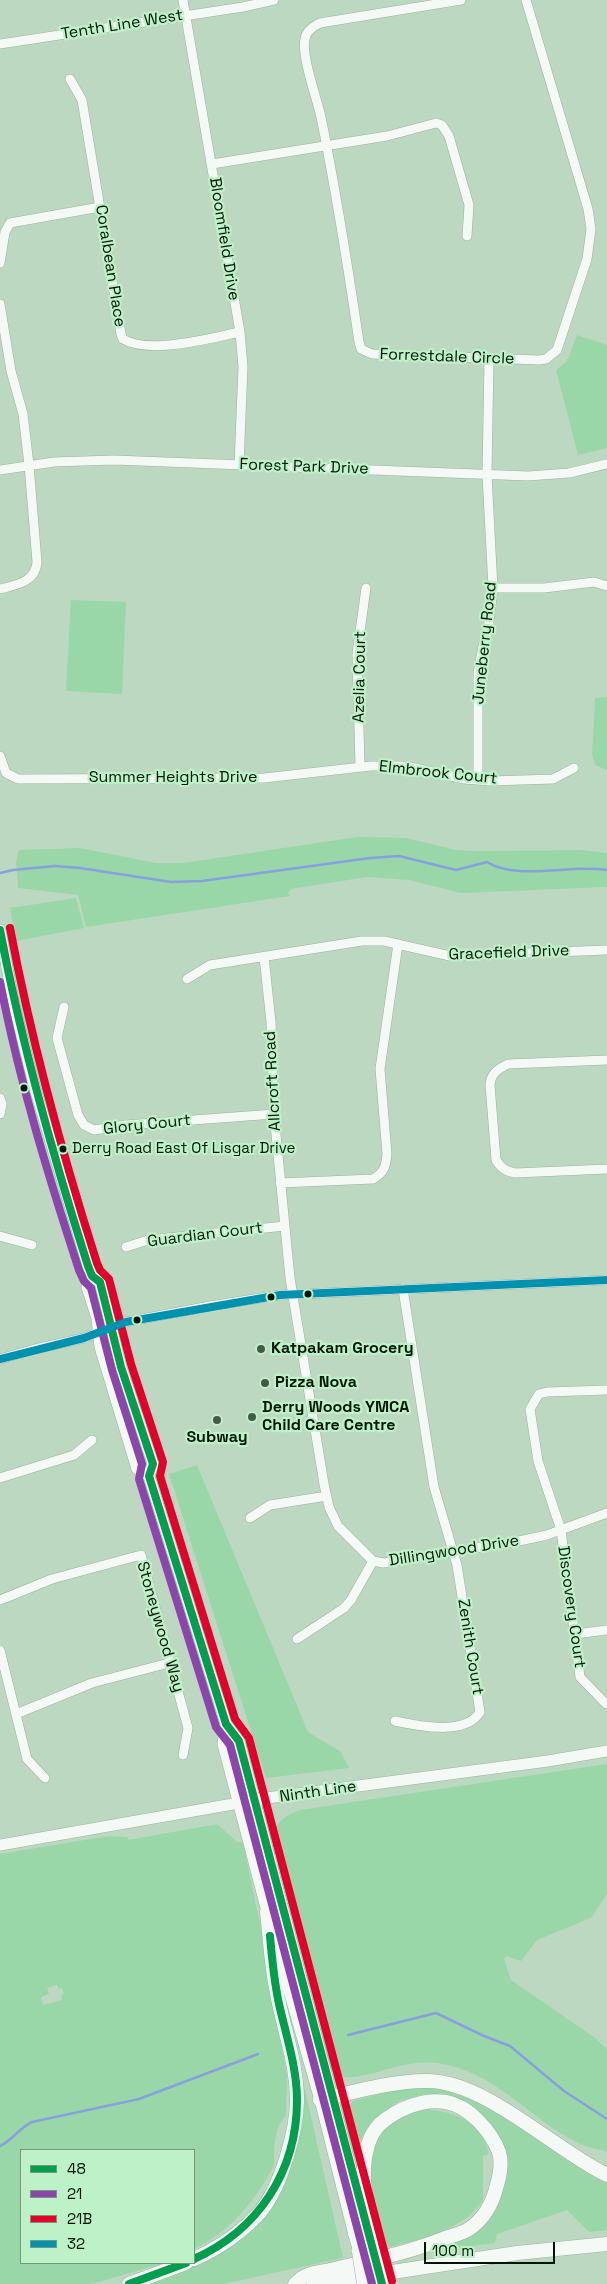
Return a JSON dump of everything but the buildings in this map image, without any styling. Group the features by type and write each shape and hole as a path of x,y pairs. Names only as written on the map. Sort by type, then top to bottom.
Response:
{"highway":[{"path":"195,2259 235,2235 262,2210 279,2178 292,2140 297,2100 293,2064 276,1987 267,1912"},
{"path":"326,2099 423,2081 448,2083 466,2088 506,2111 580,2160 607,2175"},
{"path":"295,2284 303,2275 336,2269 432,2244 469,2229 483,2216 494,2198 500,2174 500,2153 487,2129 466,2110 447,2102 424,2101 403,2109 379,2125 368,2146 364,2170 371,2229 390,2284"},
{"path":"314,2284 517,2253 607,2244"},
{"path":"359,2251 366,2284"},
{"path":"128,2284 183,2264"}],"main road":[{"path":"0,930 13,1000 58,1170 92,1276 100,1282 121,1367 153,1464 149,1476 226,1724 239,1741 326,2099 359,2251"},
{"path":"92,1276 87,1287 99,1332 100,1347 137,1469 149,1476"},
{"path":"226,1724 223,1744 267,1912 326,2099 371,2229 382,2284"},
{"name":"Ninth Line","path":"0,1845 253,1800 548,1761 607,1751"}],"street":[{"name":"Bloomfield Drive","path":"183,0 240,332 243,368 239,465"},
{"name":"Tenth Line West","path":"0,44 186,14 204,13 274,0"},
{"name":"Forrestdale Circle","path":"461,0 320,23 309,31 305,38 310,78 317,96 327,145 361,349 372,354 539,360 553,355 560,342 587,259 591,229 588,209 526,0"},
{"name":"Coralbean Place","path":"70,79 82,100 120,334 123,340 135,344 158,345 240,332"},
{"path":"212,164 388,136 436,122 442,125 449,136 469,206 467,236"},
{"path":"0,263 5,232 10,223 100,207"},
{"path":"0,304 3,338 23,414 30,465 36,568 33,576 27,581 0,589"},
{"name":"Juneberry Road","path":"478,780 478,673 488,630 493,588 487,475 489,358"},
{"name":"Forest Park Drive","path":"0,470 30,465 114,460 487,475 555,475 607,464"},
{"path":"493,588 544,588 594,582 607,586"},
{"name":"Azelia Court","path":"360,766 356,654 366,588"},
{"name":"Summer Heights Drive","path":"0,756 6,773 18,779 264,778 360,766"},
{"name":"Elmbrook Court","path":"360,766 406,766 478,780 553,779 574,768"},
{"name":"Gracefield Drive","path":"187,980 210,965 362,941 398,944 450,956 607,950"},
{"path":"280,1183 373,1179 382,1174 386,1166 387,1154 380,1069 398,944"},
{"name":"Allcroft Road","path":"264,957 271,1022 274,1114 284,1226 293,1294"},
{"name":"Glory Court","path":"64,1007 57,1038 80,1121 89,1128 94,1130 126,1125 274,1114"},
{"path":"607,1060 508,1064 498,1069 490,1077 490,1084 496,1160 506,1171 514,1173 607,1169"},
{"path":"0,1098 2,1104 0,1114"},
{"name":"Guardian Court","path":"126,1247 148,1240 284,1226"},
{"path":"0,1236 32,1245"},
{"path":"0,1360 112,1327 210,1306 293,1294 607,1280"},
{"path":"403,1289 434,1487 453,1552"},
{"name":"Dillingwood Drive","path":"293,1294 327,1496 332,1514 338,1526 373,1561 383,1563 519,1541 560,1530 607,1513"},
{"name":"Discovery Court","path":"606,1704 580,1677 560,1530 538,1461 530,1409 539,1394 547,1392 607,1390"},
{"path":"0,1478 74,1455 92,1440"},
{"path":"250,1518 270,1505 327,1496"},
{"name":"Zenith Court","path":"395,1721 424,1728 464,1724 471,1722 480,1712 457,1564 453,1552"},
{"name":"Stoneywood Way","path":"0,1600 52,1579 141,1555 188,1728 182,1755"},
{"path":"297,1639 344,1608 354,1595 373,1561"},
{"path":"575,1634 607,1630"},
{"path":"0,1650 27,1758 45,1778"},
{"path":"16,1714 92,1682 169,1663"}],"green space":[{"path":"577,335 607,345 607,448 578,455 556,370 567,361"},
{"path":"71,600 126,602 122,694 66,691"},
{"path":"607,697 607,770 595,765 592,754 595,698"},
{"path":"357,837 406,838 456,850 583,850 607,853 607,887 461,893 409,880 367,877 291,889 288,892 290,896 86,927 78,895 18,888 16,862 19,850 80,848 156,863 183,863"},
{"path":"76,898 84,928 16,941 10,908"},
{"path":"197,1465 308,1732 341,1752 349,1768 266,1778 169,1474"},
{"path":"607,1764 607,1894 591,1918 537,1940 521,1961 506,1956 504,1959 511,1980 594,2037 607,2049 607,2152 585,2146 560,2133 493,2085 457,2067 423,2062 398,2066 362,2076 338,2077 330,2068 272,1834 277,1825 287,1816 300,1810"},
{"path":"217,1824 236,1841 243,1843 269,1967 287,2077 286,2116 282,2120 276,2134 274,2165 250,2203 230,2225 195,2248 195,2149 20,2149 20,2264 161,2264 91,2284 0,2284 0,1854 108,1836 127,1837 129,1840","holes":["57,1985 59,1989 62,1988 64,1994 61,1995 62,2000 43,2005 41,1997 49,1994 47,1988"]},
{"path":"303,2081 343,2258 223,2284 148,2284 201,2263 238,2239 284,2181 298,2143"},
{"path":"408,2086 441,2087 489,2105 568,2160 607,2180 607,2230 589,2232 567,2210 497,2234 495,2243 459,2248 459,2245 443,2248 470,2233 487,2218 503,2153 449,2096 424,2094 399,2101 373,2120 360,2141 357,2157 352,2158 341,2116 353,2101"},
{"path":"428,2109 458,2116 474,2126 480,2133 489,2154 483,2156 483,2201 467,2218 439,2234 382,2249 370,2193 368,2175 370,2157 377,2141 388,2126 405,2114"}],"waterway":[{"path":"0,873 55,866 171,882 202,881 370,858 399,856 456,870 487,862 499,868 513,870 607,870"},
{"path":"348,2035 436,2013 510,2046 564,2091 607,2119"},
{"path":"0,2146 32,2122 139,2099 258,2054"}],"transit line":[{"name":"21B","path":"10,928 48,1097 71,1179 97,1263 100,1270 109,1279 131,1364 163,1462 160,1476 235,1719 249,1738 392,2281"},
{"name":"48","path":"0,930 28,1057 62,1182 88,1266 92,1276 100,1282 121,1367 153,1464 149,1476 226,1724 239,1741 382,2284"},
{"name":"21","path":"0,982 16,1055 45,1163 79,1270 84,1281 91,1288 112,1370 142,1464 139,1479 216,1727 230,1745 372,2284"},
{"name":"32","path":"0,1359 84,1338 126,1322 280,1295 607,1280"},
{"name":"48","path":"195,2258 217,2247 255,2215 270,2196 290,2151 295,2126 297,2088 279,2004 270,1936"},
{"name":"48","path":"129,2284 183,2264"}],"place":[{"name":"Derry Road East Of Lisgar Drive","path":"63,1149"},
{"name":"Katpakam Grocery","path":"261,1349"},
{"name":"Pizza Nova","path":"265,1383"},
{"name":"Derry Woods YMCA Child Care Centre","path":"252,1417"},
{"name":"Subway","path":"217,1420"}]}
